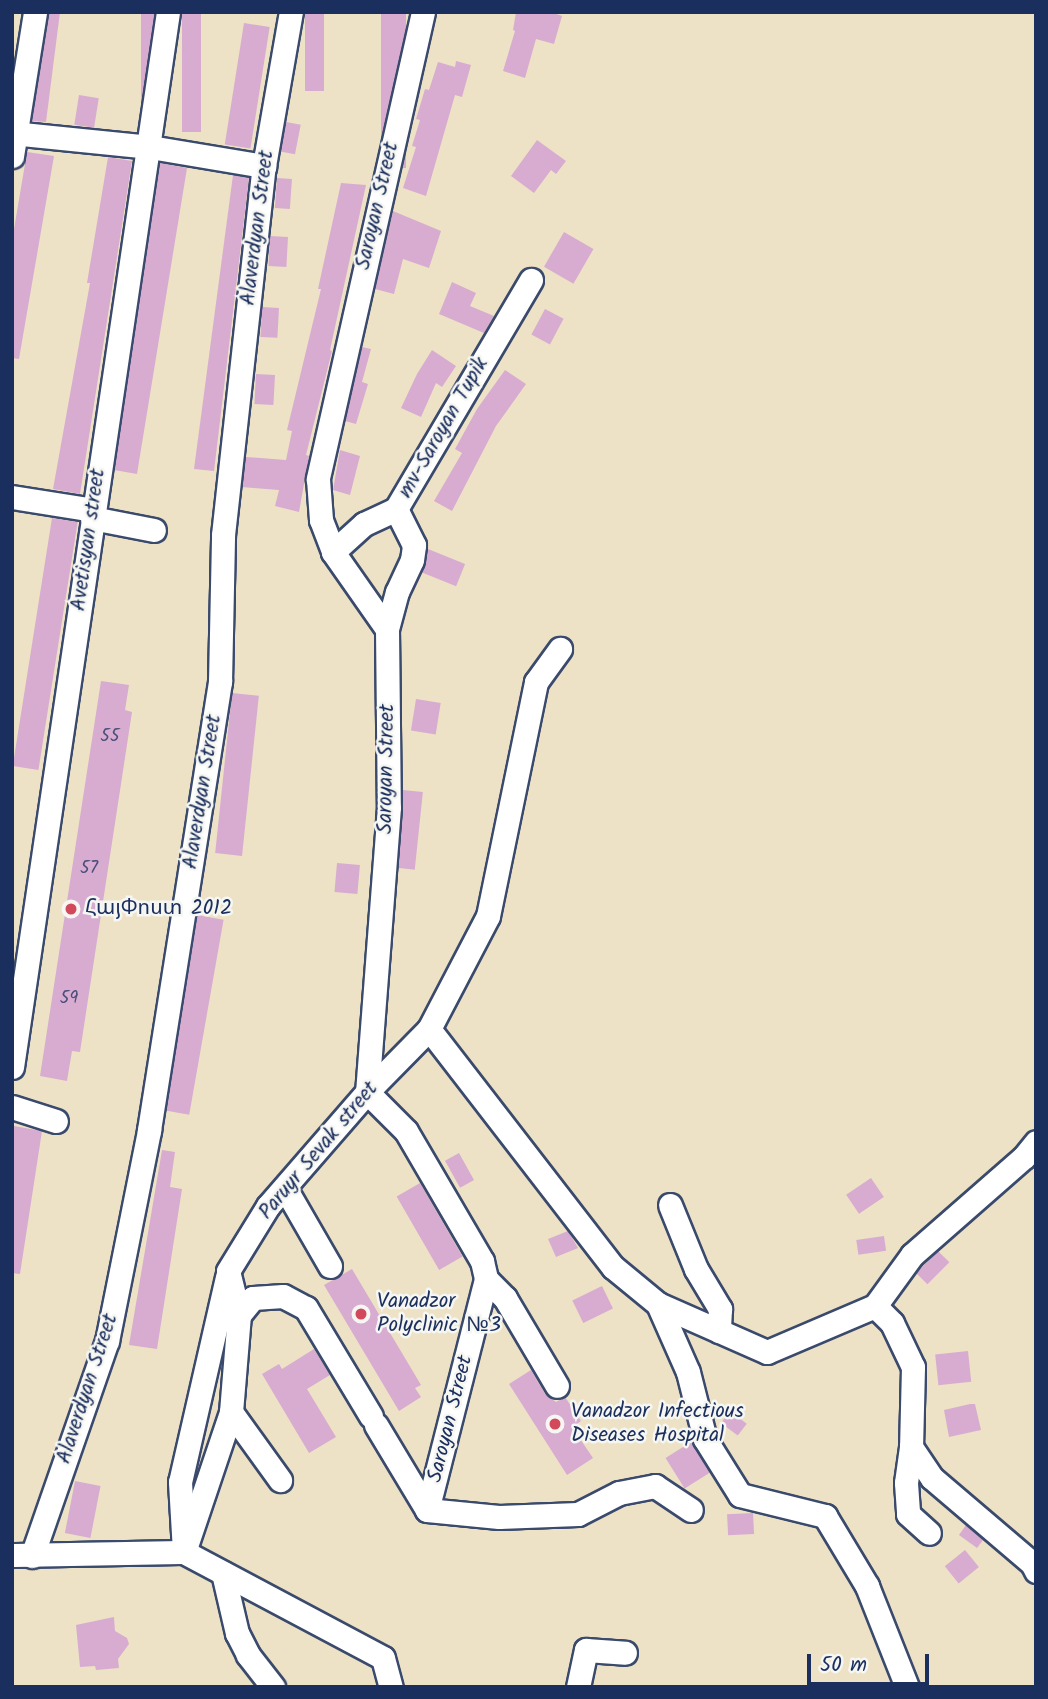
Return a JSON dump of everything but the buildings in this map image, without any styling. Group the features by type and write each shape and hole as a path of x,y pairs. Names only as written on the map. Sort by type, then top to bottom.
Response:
{"street":[{"path":"35,12 13,141 150,147 264,166"},
{"name":"Avetisyan street","path":"12,1067 168,12"},
{"name":"Alaverdyan Street","path":"22,1556 107,1341 149,1130 220,682 223,535 264,166 290,12"},
{"name":"Saroyan Street","path":"367,1092 389,807 387,629 333,552 321,520 318,479 423,12"},
{"name":"mv-Saroyan Tupik","path":"333,552 364,524 397,509 531,279"},
{"path":"12,497 154,530"},
{"path":"387,629 397,592 412,560 414,545 397,509"},
{"name":"Paruyr Sevak street","path":"184,1552 180,1482 228,1271 268,1206 367,1092 429,1029 488,916 536,682 560,649"},
{"path":"429,1029 613,1267 658,1304 767,1352 875,1306 912,1255 1024,1157 1036,1142"},
{"path":"367,1092 406,1131 482,1261 486,1279 505,1298 557,1386"},
{"path":"12,1107 56,1121"},
{"path":"285,1188 330,1266"},
{"path":"670,1205 696,1269 720,1309 719,1331"},
{"path":"184,1552 230,1412 239,1315 228,1271"},
{"name":"Saroyan Street","path":"427,1510 486,1279"},
{"path":"239,1315 253,1298 284,1296 306,1308 427,1510 499,1517 578,1514 619,1493 655,1486 691,1510"},
{"path":"658,1304 688,1372 705,1439 740,1495 825,1517 867,1586 907,1687"},
{"path":"875,1306 892,1323 913,1367 911,1447 906,1483 908,1514 929,1534"},
{"path":"230,1412 280,1480"},
{"path":"911,1447 932,1478 1032,1563 1036,1571"},
{"path":"22,1556 184,1552 383,1658 391,1687"},
{"path":"223,1573 237,1633 248,1655 273,1687"},
{"path":"578,1687 586,1650 625,1653"}],"place":[{"name":"ՀայՓոստ 2012","path":"71,909"},
{"name":"Vanadzor Polyclinic №3","path":"361,1314"},
{"name":"Vanadzor Infectious Diseases Hospital","path":"555,1424"}]}
